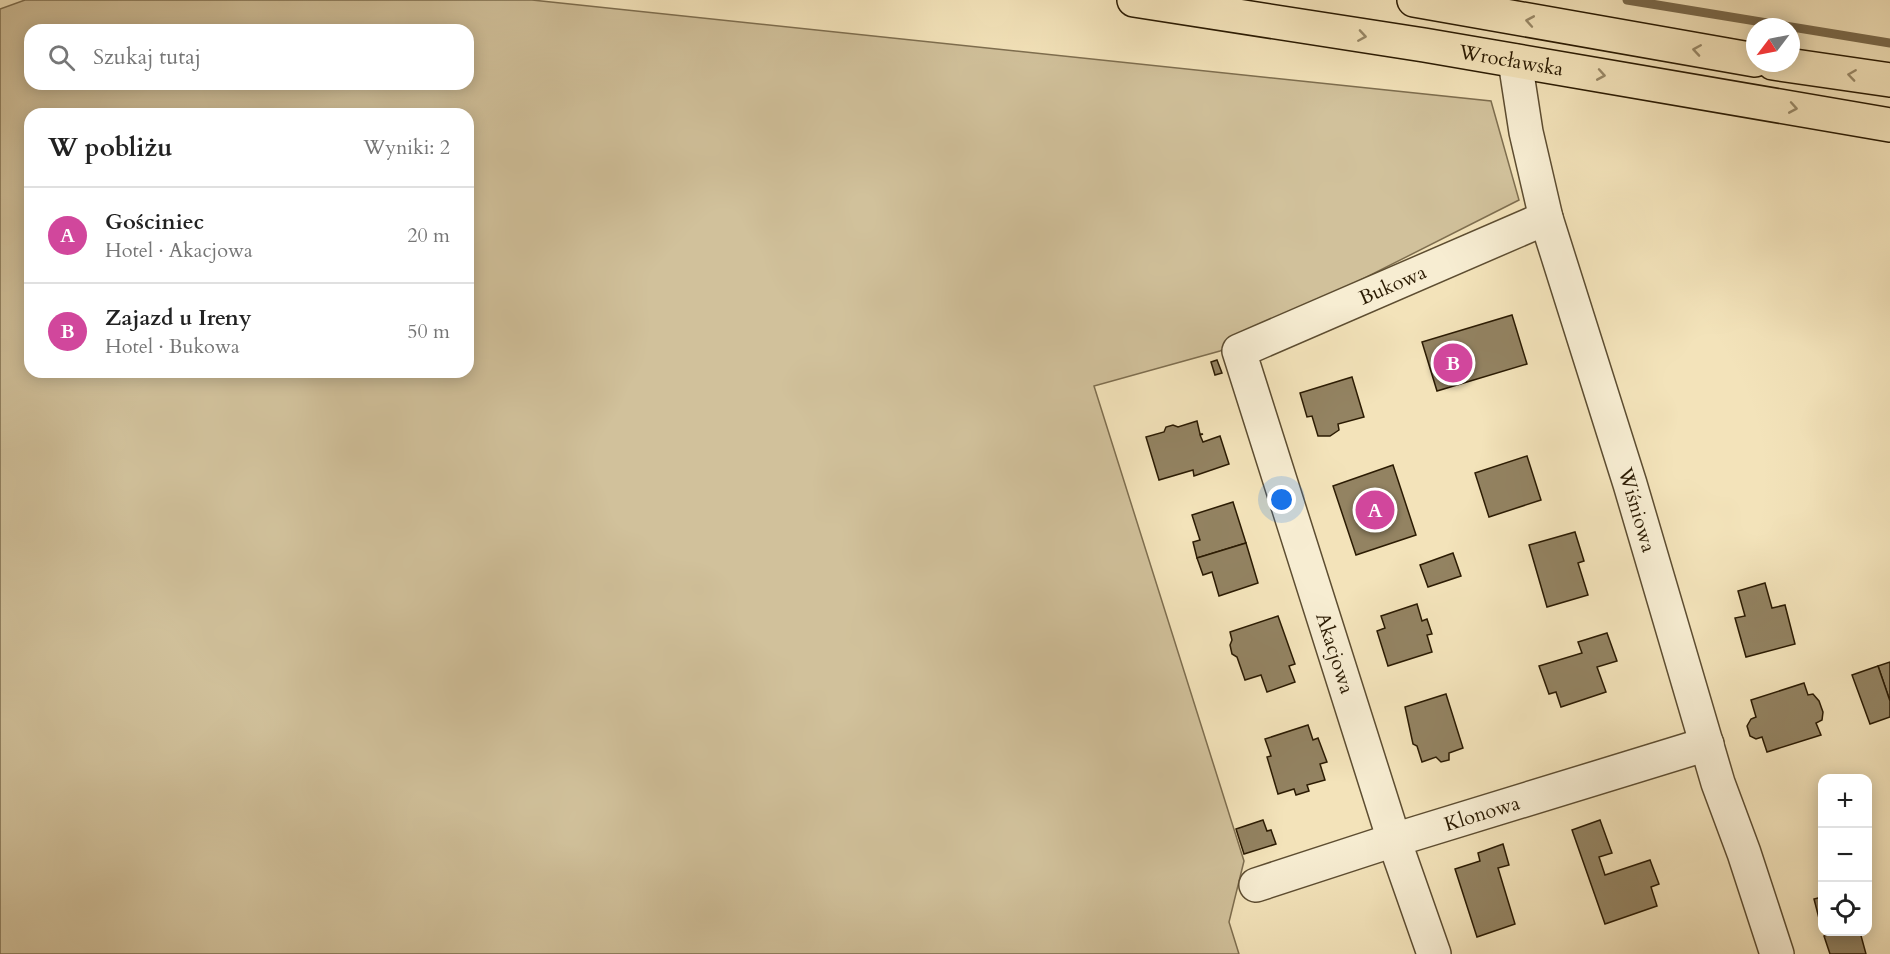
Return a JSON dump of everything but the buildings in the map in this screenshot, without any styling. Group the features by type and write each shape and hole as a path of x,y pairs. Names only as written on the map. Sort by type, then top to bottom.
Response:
{"main road":[{"name":"Wrocławska","path":"1134,0 1515,61 1890,125"},
{"name":"Wrocławska","path":"1414,0 1746,58"},
{"path":"1800,67 1890,80"}],"street":[{"name":"Wiśniowa","path":"1515,61 1526,132 1546,218 1630,484 1707,744 1777,954"},
{"name":"Bukowa","path":"1239,351 1546,218"},
{"name":"Akacjowa","path":"1239,351 1394,840 1434,954"},
{"name":"Klonowa","path":"1256,885 1707,744"}],"shaded area":[{"path":"25,0 532,0 1491,101 1519,200 1220,351 1094,386 1244,861 1229,922 1239,954 0,954 0,9"}],"waterway":[{"path":"1627,0 1890,43"}],"place":[{"name":"Zajazd u Ireny","path":"1453,363"},
{"name":"Gościniec","path":"1375,510"}]}
